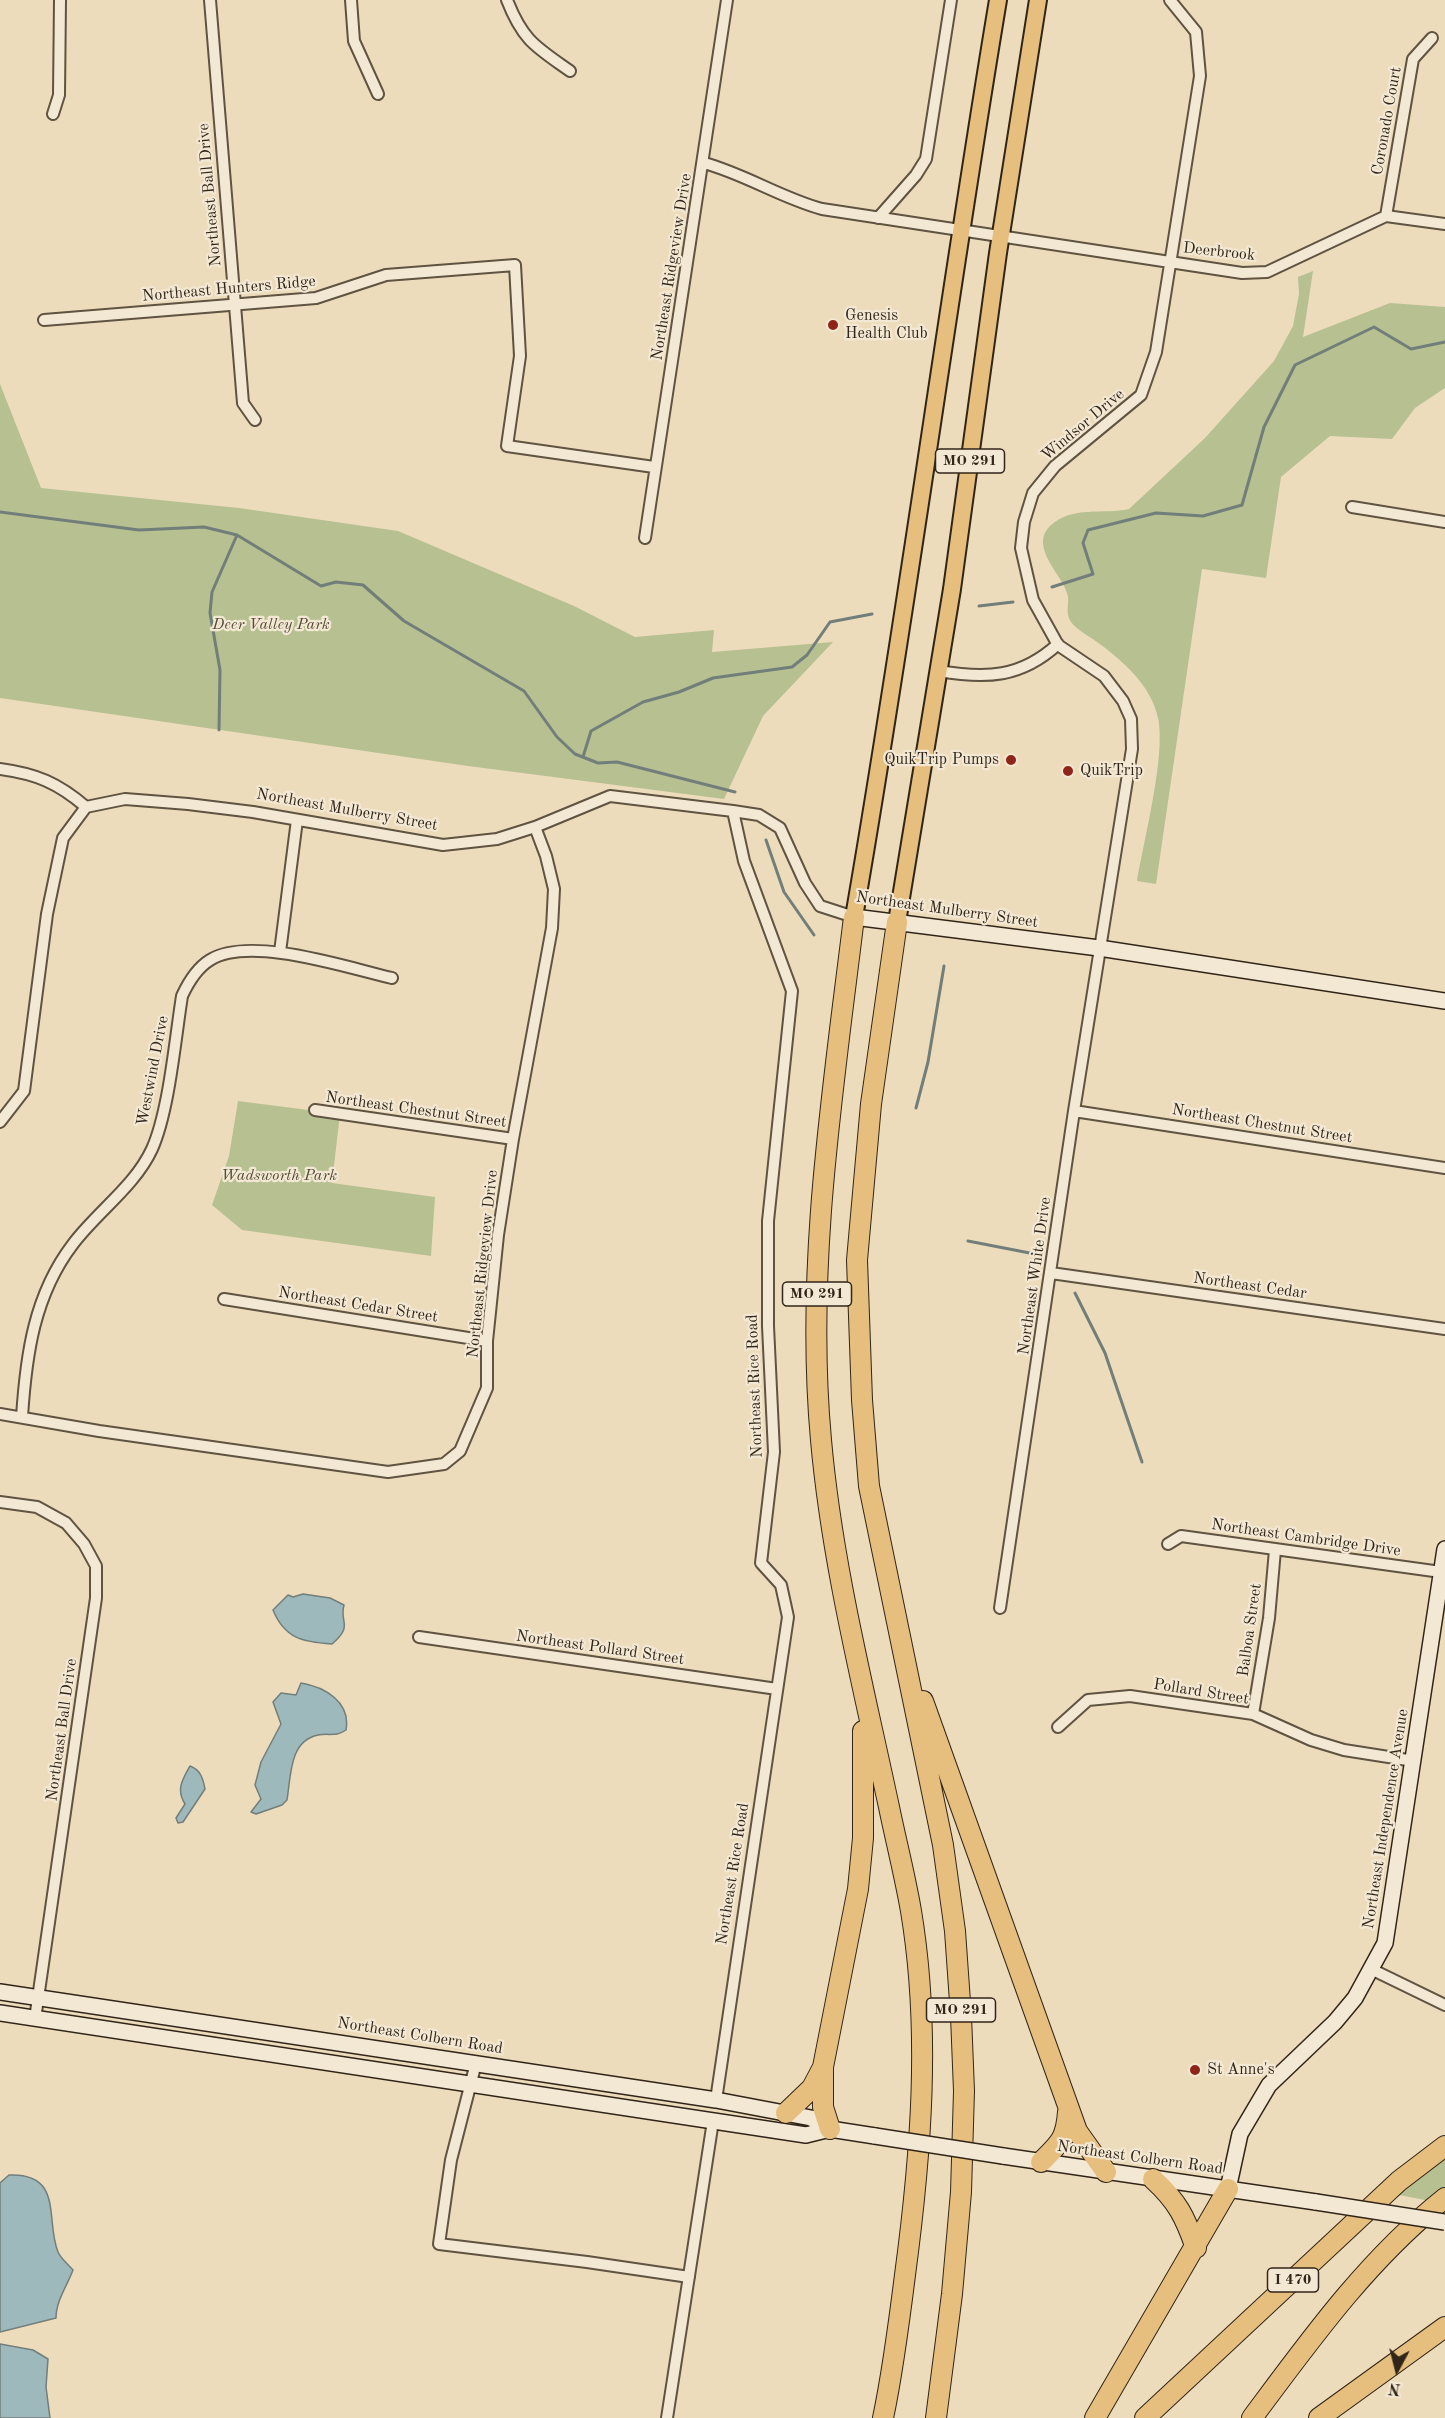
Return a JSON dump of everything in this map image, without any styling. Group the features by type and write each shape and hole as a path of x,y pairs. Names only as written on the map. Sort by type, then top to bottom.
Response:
{"highway":[{"name":"MO 291","path":"854,917 822,1176 817,1268 817,1354 821,1439 834,1543 911,1912 920,2001 922,2086 917,2167 892,2376 883,2418"},
{"name":"MO 291","path":"897,922 871,1104 858,1260 862,1400 869,1486 892,1608 944,1845 955,1931 961,2016 964,2091 960,2192 952,2294 936,2418"},
{"path":"892,1608 1068,2108 1077,2131 1106,2172"},
{"path":"830,2129 823,2107 823,2067 849,1944 863,1838 864,1752 859,1669"},
{"path":"786,2113 812,2088 823,2067"},
{"path":"1041,2162 1062,2141 1066,2132 1068,2108"},
{"name":"I 470","path":"1145,2418 1399,2181 1445,2146"},
{"path":"1153,2179 1174,2198 1186,2218 1196,2248"},
{"path":"1095,2418 1196,2248 1228,2189"},
{"name":"I 470","path":"1252,2418 1302,2350 1359,2282 1390,2247 1445,2198"},
{"path":"1319,2418 1445,2327"}],"main road":[{"name":"MO 291","path":"854,917 880,769 960,230 998,0"},
{"name":"MO 291","path":"897,922 939,671 1001,237 1038,0"},
{"name":"Northeast Mulberry Street","path":"854,917 1099,948 1445,1001"},
{"name":"Northeast Independence Avenue","path":"1228,2189 1240,2134 1269,2085 1335,2022 1355,1998 1373,1970 1385,1943 1445,1549"},
{"name":"Northeast Colbern Road","path":"0,1992 716,2100 811,2118 830,2129 1445,2222"},
{"name":"Northeast Colbern Road","path":"0,2013 806,2135 830,2129"},
{"path":"686,2117 699,2113 716,2100"}],"street":[{"path":"53,114 59,95 60,0"},
{"name":"Northeast Ball Drive","path":"210,0 243,403 255,420"},
{"path":"351,0 354,41 378,94"},
{"path":"507,0 522,33 534,45 570,71"},
{"name":"Northeast Ridgeview Drive","path":"645,538 654,466 704,163 727,0"},
{"path":"878,218 916,175 926,159 951,0"},
{"name":"Windsor Drive","path":"1099,948 1132,749 1131,719 1123,701 1104,676 1058,644 1033,600 1021,548 1024,522 1033,493 1055,466 1141,395 1156,352 1200,76 1196,33 1170,0"},
{"name":"Coronado Court","path":"1386,216 1413,59 1432,38"},
{"name":"Deerbrook","path":"704,163 745,176 793,201 878,218 1242,273 1267,272 1386,216"},
{"path":"1386,216 1445,224"},
{"name":"Northeast Hunters Ridge","path":"44,320 316,298 386,274 515,265 521,344 507,446 654,466"},
{"path":"1352,507 1445,522"},
{"path":"939,671 966,676 1001,675 1041,659 1058,644"},
{"path":"0,769 25,772 62,786 86,807 63,838 47,914 24,1091 0,1122"},
{"name":"Northeast Mulberry Street","path":"86,807 125,799 188,804 443,845 497,839 535,827 610,796 733,811 759,815 780,828 805,883 820,906 854,917"},
{"name":"Northeast Rice Road","path":"716,2100 788,1617 781,1585 761,1563 774,1452 768,1326 768,1221 792,991 744,861 733,811"},
{"path":"280,952 297,820"},
{"name":"Northeast Ridgeview Drive","path":"0,1414 99,1431 388,1472 444,1464 460,1451 487,1388 487,1341 498,1235 513,1139 552,928 554,889 546,856 535,827"},
{"name":"Northeast White Drive","path":"1000,1608 1099,948"},
{"name":"Westwind Drive","path":"22,1417 24,1381 35,1317 49,1280 73,1244 110,1203 152,1150 161,1121 182,996 187,984 211,959 240,952 280,952 392,978"},
{"name":"Northeast Chestnut Street","path":"315,1110 513,1139"},
{"name":"Northeast Chestnut Street","path":"1074,1111 1445,1168"},
{"name":"Northeast Cedar","path":"1051,1273 1445,1329"},
{"name":"Northeast Cedar Street","path":"224,1299 487,1341"},
{"name":"Northeast Ball Drive","path":"0,1502 37,1507 66,1523 84,1544 96,1566 96,1598 35,2019"},
{"name":"Northeast Cambridge Drive","path":"1168,1544 1181,1536 1441,1572"},
{"name":"Balboa Street","path":"1253,1714 1269,1618 1275,1550"},
{"name":"Northeast Pollard Street","path":"419,1637 777,1689"},
{"name":"Pollard Street","path":"1058,1727 1088,1700 1130,1696 1253,1714 1311,1740 1333,1747 1414,1761"},
{"path":"1373,1970 1445,2005"},
{"path":"476,2063 451,2160 439,2244 689,2277"},
{"path":"667,2418 713,2121"}],"green space":[{"path":"1313,271 1303,337 1390,303 1445,307 1445,388 1415,408 1392,439 1330,436 1281,477 1266,578 1202,569 1156,884 1137,881 1157,775 1160,734 1158,718 1149,695 1135,675 1117,657 1069,619 1068,596 1045,553 1044,535 1050,526 1068,515 1129,509 1205,438 1274,361 1293,326 1299,294 1298,277"},
{"name":"Deer Valley Park","path":"0,384 41,488 239,508 398,531 574,606 635,637 714,630 712,652 833,642 763,716 724,799 468,766 0,698"},
{"name":"Wadsworth Park","path":"238,1101 340,1114 332,1183 435,1197 431,1256 242,1230 212,1205 229,1156"},
{"path":"1445,2155 1445,2188 1430,2201 1394,2194"}],"water":[{"path":"303,1594 330,1598 344,1605 344,1628 339,1638 332,1644 312,1642 296,1637 289,1633 278,1620 273,1610 288,1595 293,1597"},
{"path":"301,1683 327,1692 340,1704 344,1711 346,1730 336,1734 318,1735 301,1744 293,1761 287,1800 282,1805 256,1814 251,1812 261,1799 255,1785 261,1762 281,1724 273,1702 281,1693 296,1695"},
{"path":"190,1766 199,1772 205,1789 183,1822 178,1823 176,1818 185,1804 182,1799 181,1785"},
{"path":"9,2175 26,2176 38,2182 45,2190 58,2252 73,2270 60,2300 56,2318 0,2332 0,2183"},
{"path":"0,2344 33,2350 48,2359 46,2387 50,2418 0,2418"}],"waterway":[{"path":"1052,587 1093,574 1083,543 1088,530 1156,513 1203,516 1242,505 1264,427 1295,365 1374,327 1411,349 1445,342"},
{"path":"0,512 139,530 204,527 237,535 321,586 336,582 363,585 404,621 524,691 557,737 575,754 598,763 617,762 735,792"},
{"path":"219,730 220,670 210,613 212,592 237,535"},
{"path":"979,606 1013,602"},
{"path":"583,757 591,731 643,702 679,692 713,678 792,667 807,655 830,622 872,614"},
{"path":"766,840 784,892 814,935"},
{"path":"916,1108 928,1062 944,966"},
{"path":"968,1241 1040,1255"},
{"path":"1075,1293 1105,1353 1142,1462"}],"place":[{"name":"Genesis Health Club","path":"833,325"},
{"name":"QuikTrip Pumps","path":"1011,760"},
{"name":"QuikTrip","path":"1068,771"},
{"name":"St Anne's","path":"1195,2070"}]}
